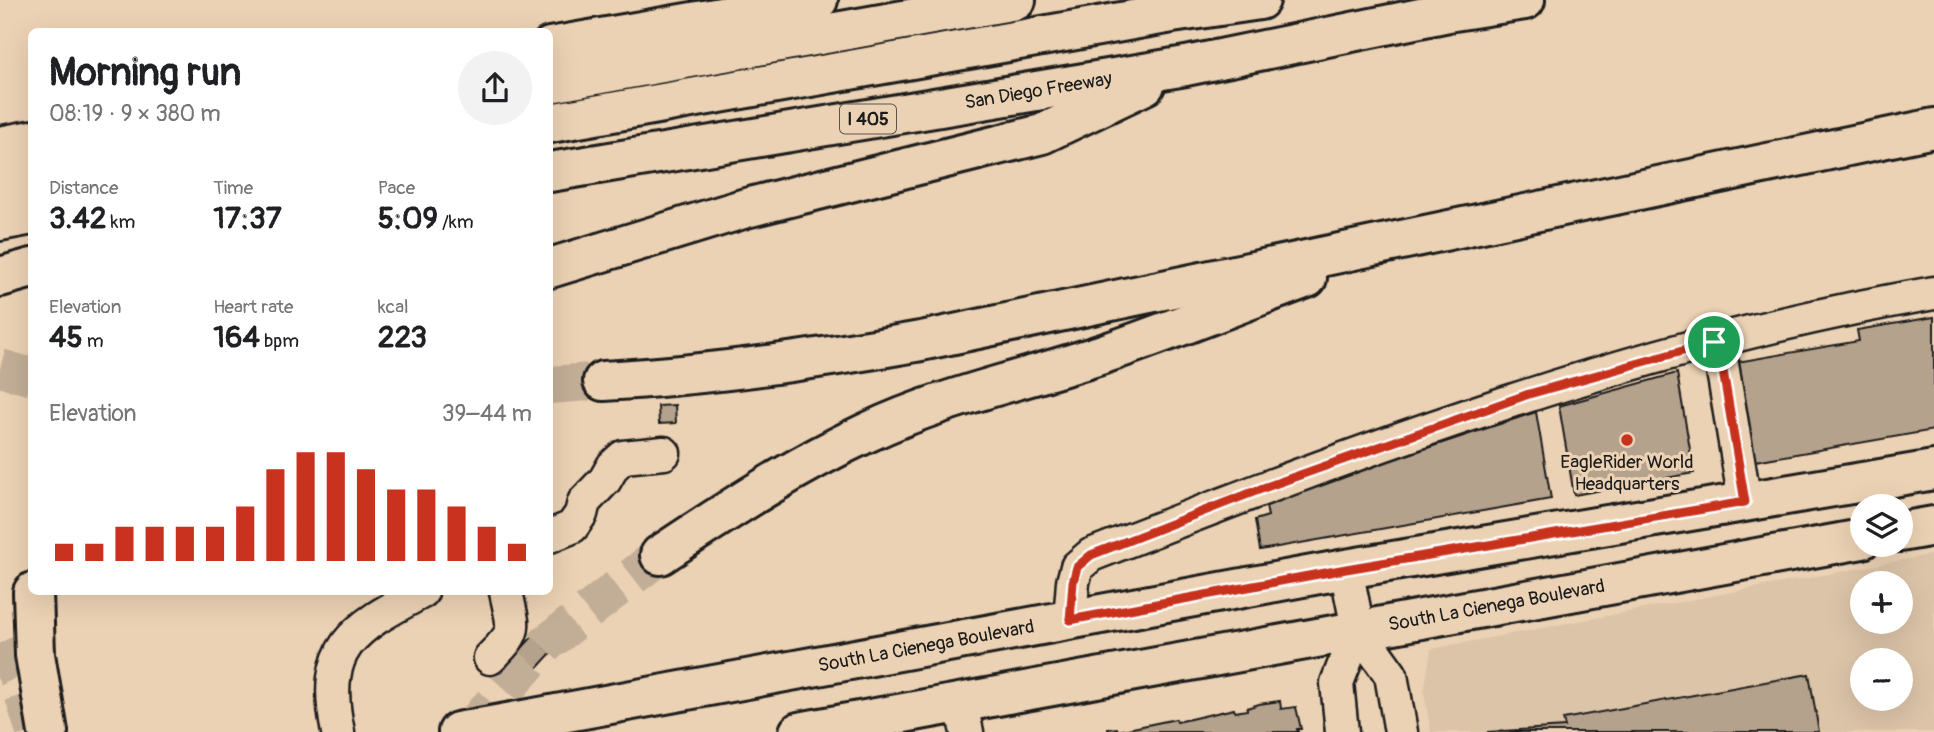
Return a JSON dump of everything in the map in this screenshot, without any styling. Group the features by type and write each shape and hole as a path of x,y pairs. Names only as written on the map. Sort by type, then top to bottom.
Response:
{"main road":[{"path":"553,46 818,0"},
{"path":"553,82 1016,0"},
{"path":"553,122 1260,0"},
{"name":"San Diego Freeway","path":"553,171 1186,65 1454,11 1525,0"},
{"path":"553,267 746,208 1042,134 1186,65"},
{"path":"603,381 726,371 871,350 1934,128"},
{"path":"0,146 28,142"},
{"path":"0,184 28,179"},
{"path":"0,221 28,216"},
{"path":"660,555 734,506 867,432 943,402 1103,354 1434,232"},
{"path":"0,264 28,259"},
{"path":"0,277 28,269"},
{"name":"South La Cienega Boulevard","path":"458,732 544,724 1070,620 1346,569 1934,470"},
{"path":"1913,530 1934,526"},
{"name":"South La Cienega Boulevard","path":"799,732 964,717 1358,629 1850,541"},
{"path":"33,595 35,655 48,732"}],"street":[{"path":"1070,620 1077,567 1091,555 1266,487 1529,394 1847,308 1934,293"},
{"path":"1718,341 1745,502"},
{"path":"553,535 572,527 581,514 584,502 623,457 664,453"},
{"path":"1346,569 1358,629 1391,675 1401,732"},
{"path":"338,732 332,689 336,665 346,645 362,628 417,595"},
{"path":"490,658 510,638 514,627 507,595"},
{"path":"1342,732 1337,683 1358,629"}],"shaded area":[{"path":"1934,554 1934,732 1431,732 1424,693 1431,649"}],"building":[{"path":"1934,317 1934,430 1755,461 1737,362 1859,341 1857,330"},
{"name":"EagleRider World Headquarters","path":"1677,373 1694,473 1574,495 1559,406"},
{"path":"675,405 676,423 659,424 658,406"},
{"path":"1536,412 1551,499 1260,550 1255,520 1268,516 1265,502"},
{"path":"533,636 551,653 514,693 496,676"},
{"path":"1809,674 1819,732 1487,732 1565,727 1563,719"},
{"path":"1280,701 1281,709 1296,707 1301,729 1297,729 1298,732 1108,732 1108,729 1117,728 1118,731 1176,719 1177,722 1234,709 1235,712 1247,710 1259,704"}],"tunnel":[{"path":"0,368 28,376"},
{"path":"553,385 603,381"},
{"path":"467,732 547,643 660,555"},
{"path":"0,643 18,677 35,732"}],"place":[{"name":"EagleRider World Headquarters","path":"1627,440"}],"route":[{"path":"1718,341 1745,502 1346,569 1070,620 1077,567 1091,555 1266,487 1529,394 1714,342 1718,341"}]}
